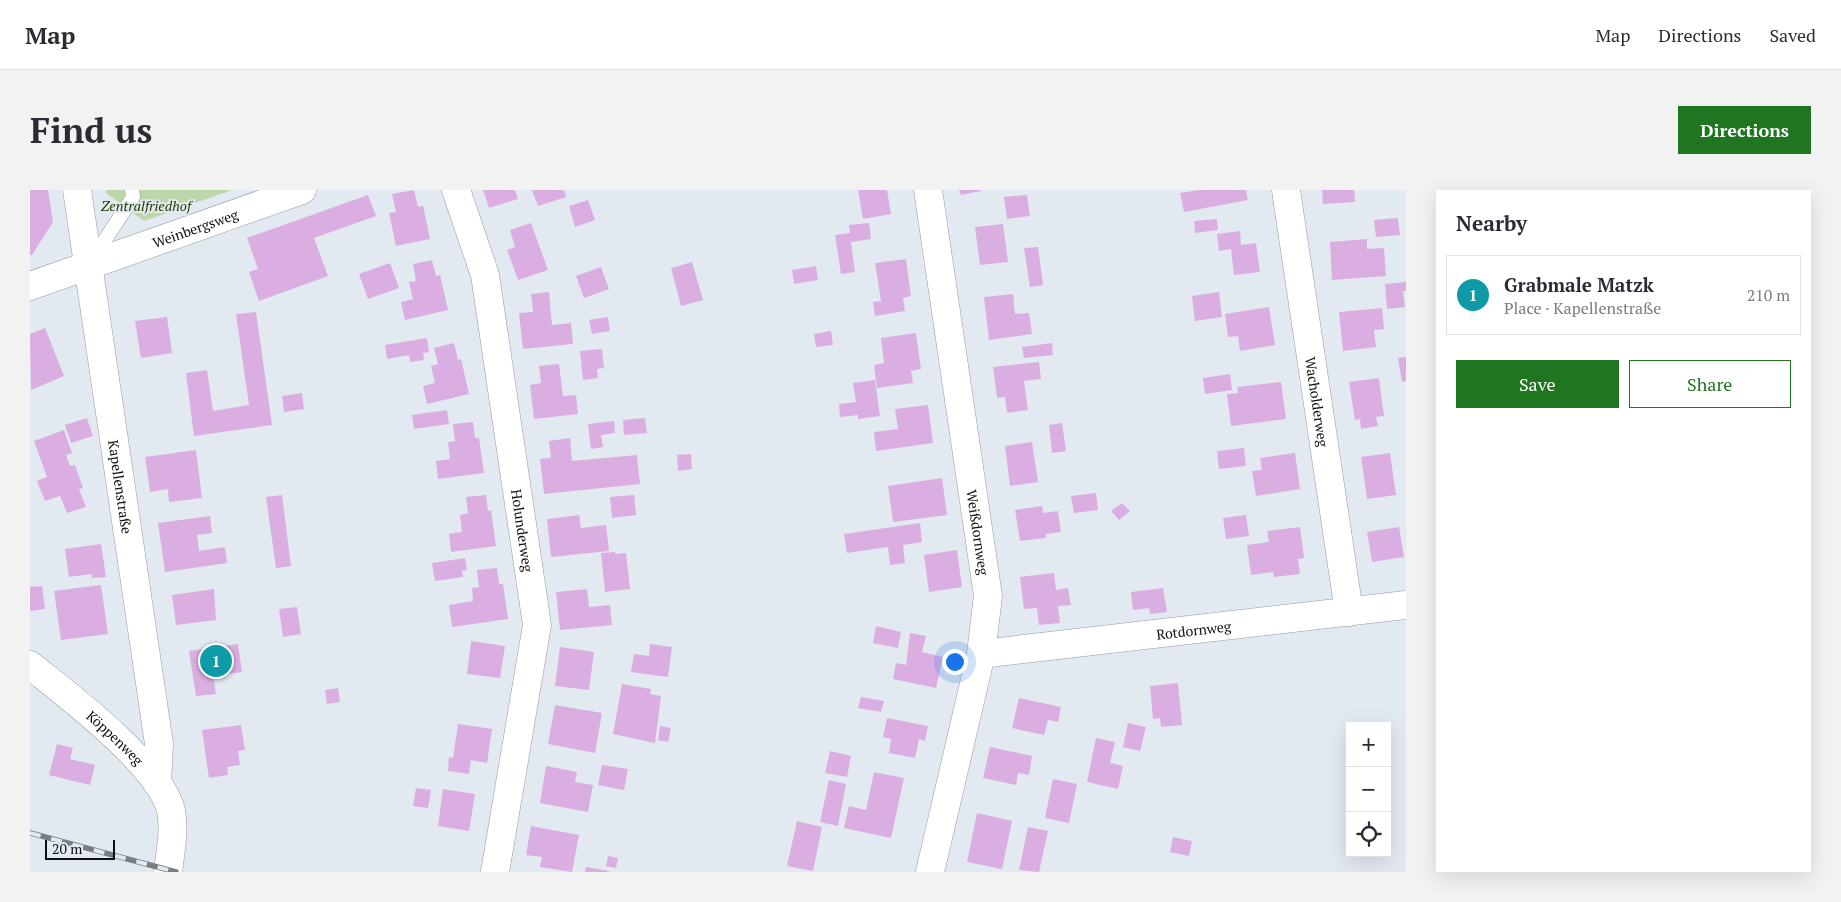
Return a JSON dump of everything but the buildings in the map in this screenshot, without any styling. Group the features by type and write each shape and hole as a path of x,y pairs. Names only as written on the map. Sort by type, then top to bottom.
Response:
{"street":[{"name":"Kapellenstraße","path":"77,190 158,744 157,783"},
{"name":"Weinbergsweg","path":"30,286 302,190"},
{"name":"Holunderweg","path":"456,190 485,275 537,625 495,872"},
{"name":"Weißdornweg","path":"928,190 988,596 981,654 930,872"},
{"name":"Wacholderweg","path":"1286,190 1349,612"},
{"name":"Rotdornweg","path":"981,654 1406,605"},
{"name":"Köppenweg","path":"30,665 103,725 132,752 157,783 171,811 172,831 168,872"}],"lane":[{"path":"88,265 133,197 132,190"}],"green space":[{"name":"Zentralfriedhof","path":"106,190 232,190 144,221 106,193"}],"railway":[{"path":"30,833 176,872"}],"place":[{"name":"Grabmale Matzk","path":"216,661"}]}
